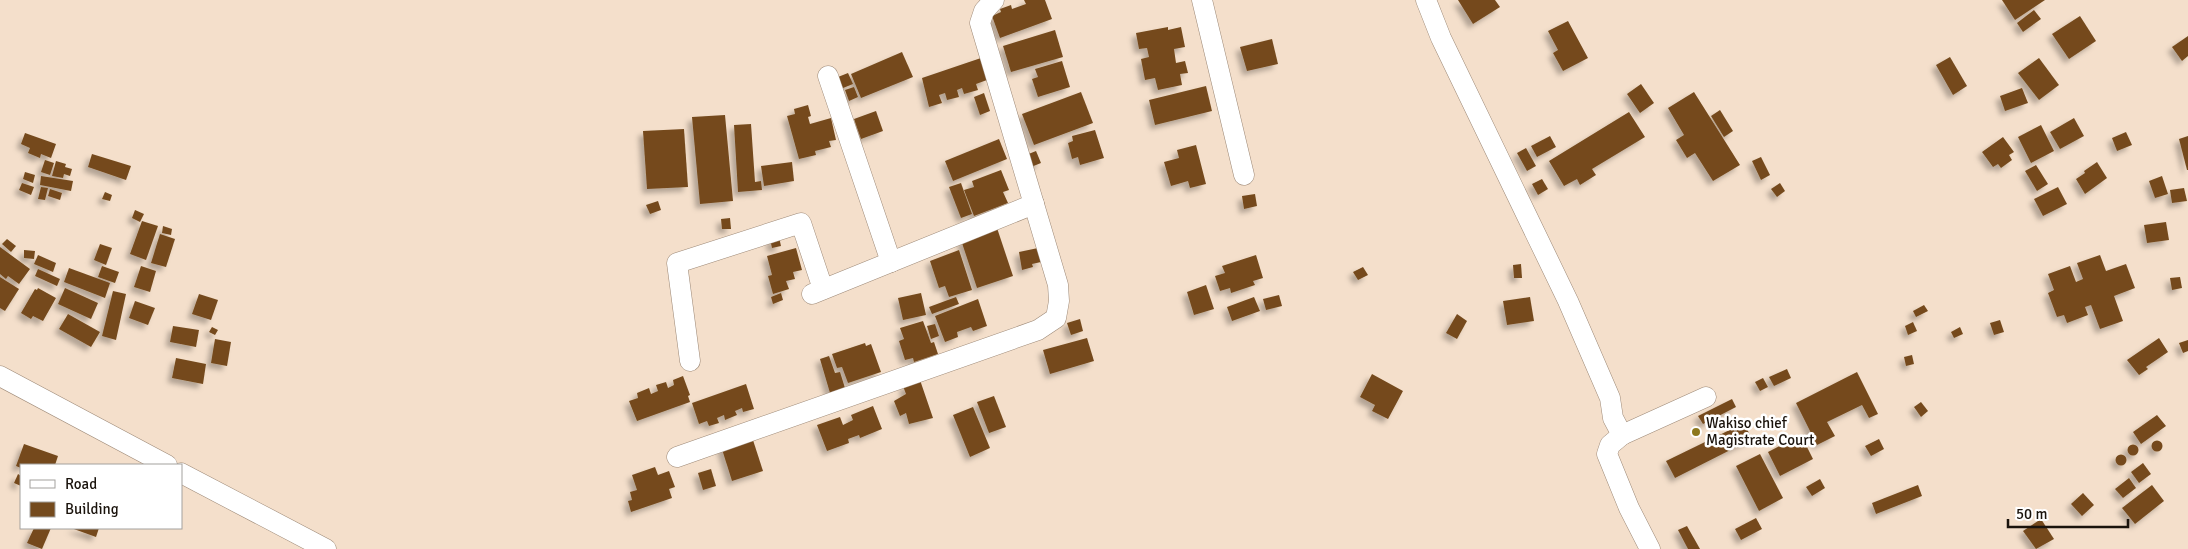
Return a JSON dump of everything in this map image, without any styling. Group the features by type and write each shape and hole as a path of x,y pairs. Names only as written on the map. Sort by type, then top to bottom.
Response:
{"street":[{"path":"677,457 1038,330 1056,318 1059,301 1058,285 980,23 984,11 994,0"},
{"path":"1202,0 1244,175"},
{"path":"1426,0 1442,38 1568,301 1610,398 1613,418 1622,435"},
{"path":"828,76 891,262"},
{"path":"690,361 678,263 801,223 817,292 1034,204"},
{"path":"0,376 165,464"},
{"path":"1650,549 1629,508 1607,454 1610,445 1622,435 1706,397"},
{"path":"182,474 326,549"}],"building":[{"path":"1024,0 1045,0 1052,19 1000,38 992,16 1001,12 1000,9 1011,5 1012,9 1026,4"},
{"path":"1458,0 1495,0 1500,7 1473,24"},
{"path":"2002,0 2045,0 2015,20"},
{"path":"2034,10 2041,19 2023,32 2017,23"},
{"path":"2080,16 2096,41 2069,59 2052,34"},
{"path":"1568,21 1588,58 1563,71 1553,53 1558,50 1548,31"},
{"path":"1168,27 1168,30 1181,27 1185,47 1174,49 1176,63 1185,61 1188,73 1180,74 1182,85 1158,90 1155,78 1145,80 1141,59 1149,57 1147,48 1139,49 1136,33"},
{"path":"1055,30 1063,57 1011,72 1003,46"},
{"path":"2188,36 2188,56 2182,61 2172,47"},
{"path":"1272,39 1278,64 1247,71 1240,47"},
{"path":"902,52 913,77 861,98 851,74"},
{"path":"1950,57 1967,86 1953,95 1936,65"},
{"path":"981,58 987,80 976,84 978,90 964,94 962,88 957,90 959,97 947,100 945,93 939,95 942,103 929,107 922,78"},
{"path":"2039,58 2059,85 2039,100 2018,73"},
{"path":"1062,61 1070,87 1038,97 1032,79 1038,77 1035,69"},
{"path":"848,73 853,84 843,88 838,77"},
{"path":"1641,84 1654,103 1640,113 1627,94"},
{"path":"1206,86 1212,111 1155,125 1149,100"},
{"path":"854,87 858,97 849,101 845,90"},
{"path":"2022,88 2028,103 2005,111 2000,96"},
{"path":"1081,92 1093,123 1034,145 1022,114"},
{"path":"1694,92 1740,165 1713,181 1695,153 1687,158 1676,140 1684,135 1668,108"},
{"path":"984,93 990,111 980,115 974,97"},
{"path":"808,105 811,116 808,117 810,124 831,118 836,140 829,141 831,147 815,151 816,155 799,159 787,116 795,114 794,109"},
{"path":"1720,110 1733,131 1724,137 1711,116"},
{"path":"876,111 883,131 861,139 854,119"},
{"path":"1629,112 1645,137 1592,169 1596,175 1580,185 1577,179 1564,186 1549,161"},
{"path":"725,115 733,201 700,204 692,117"},
{"path":"2074,118 2084,136 2060,149 2050,132"},
{"path":"751,124 755,182 761,181 762,190 738,192 734,125"},
{"path":"2041,125 2054,151 2031,163 2018,137"},
{"path":"684,129 688,187 647,189 643,131"},
{"path":"1095,130 1104,158 1080,165 1078,157 1072,159 1068,143 1073,141 1072,136"},
{"path":"2126,132 2132,145 2117,151 2112,138"},
{"path":"25,133 56,144 51,158 41,154 40,158 28,153 30,148 21,144"},
{"path":"1550,136 1556,147 1537,157 1531,146"},
{"path":"2188,136 2188,170 2187,170 2179,139"},
{"path":"2003,137 2014,152 2009,155 2012,160 2001,168 1998,164 1993,167 1982,152"},
{"path":"999,139 1007,159 953,181 945,161"},
{"path":"1196,145 1206,184 1190,188 1188,181 1171,186 1164,162 1179,158 1177,150"},
{"path":"1526,148 1536,166 1527,171 1517,153"},
{"path":"1036,151 1041,163 1031,167 1026,155"},
{"path":"92,154 131,166 126,180 88,167"},
{"path":"1761,157 1770,175 1761,180 1752,161"},
{"path":"45,160 54,163 50,175 41,172"},
{"path":"56,161 66,164 65,167 72,169 70,176 64,174 63,178 52,176"},
{"path":"792,162 794,181 764,186 761,166"},
{"path":"2097,162 2107,178 2085,194 2076,179"},
{"path":"2036,165 2048,184 2037,191 2025,171"},
{"path":"1001,170 1009,190 1003,192 1008,203 974,216 964,190 974,187 972,181"},
{"path":"25,172 35,175 33,183 23,179"},
{"path":"41,176 73,181 71,191 40,185"},
{"path":"2162,176 2168,194 2155,198 2149,181"},
{"path":"1542,179 1548,189 1538,195 1532,184"},
{"path":"22,183 34,187 31,195 19,190"},
{"path":"961,183 972,214 961,218 949,187"},
{"path":"1780,183 1785,191 1777,197 1771,189"},
{"path":"41,187 48,188 45,200 38,199"},
{"path":"2058,187 2067,204 2043,216 2034,199"},
{"path":"2184,188 2187,201 2172,203 2170,190"},
{"path":"50,189 62,193 60,200 48,196"},
{"path":"105,192 112,195 110,201 102,199"},
{"path":"1255,194 1257,206 1244,209 1242,196"},
{"path":"658,201 661,210 650,214 646,205"},
{"path":"135,210 144,214 140,222 132,218"},
{"path":"730,218 731,229 722,229 721,219"},
{"path":"142,221 158,226 146,260 130,254"},
{"path":"2166,222 2169,240 2147,243 2144,225"},
{"path":"163,226 172,229 171,235 162,233"},
{"path":"997,228 1013,276 977,288 961,240"},
{"path":"160,234 175,239 166,267 151,263"},
{"path":"779,237 781,246 772,248 770,239"},
{"path":"7,239 16,246 11,252 2,244"},
{"path":"100,244 112,248 106,265 94,260"},
{"path":"0,247 30,269 19,284 8,276 6,279 0,274"},
{"path":"796,248 802,270 793,272 795,279 786,281 789,289 773,294 768,276 772,275 767,256"},
{"path":"1038,248 1041,262 1032,264 1033,267 1022,270 1019,252"},
{"path":"24,250 35,251 34,259 24,258"},
{"path":"959,250 972,290 949,297 945,286 939,288 930,261"},
{"path":"38,255 56,263 53,272 34,264"},
{"path":"1256,255 1263,278 1253,281 1255,285 1231,293 1230,288 1220,291 1215,276 1225,273 1222,266"},
{"path":"2100,255 2106,271 2126,264 2135,288 2114,296 2123,321 2100,329 2091,305 2085,307 2088,315 2067,323 2064,315 2057,317 2048,293 2054,290 2048,274 2070,266 2076,282 2083,279 2077,263"},
{"path":"1521,264 1522,278 1514,278 1513,265"},
{"path":"102,266 119,272 115,283 98,277"},
{"path":"141,266 156,271 150,292 134,287"},
{"path":"1363,267 1368,275 1358,280 1353,272"},
{"path":"69,268 110,283 105,298 64,282"},
{"path":"38,269 60,279 57,286 35,276"},
{"path":"0,277 19,289 5,311 0,308"},
{"path":"2180,277 2182,288 2172,290 2170,278"},
{"path":"1206,285 1214,309 1194,315 1187,292"},
{"path":"38,288 56,298 43,321 33,316 31,319 21,313 35,289 37,290"},
{"path":"65,288 98,303 91,319 58,304"},
{"path":"113,291 126,294 116,340 102,336"},
{"path":"781,293 783,300 773,304 771,297"},
{"path":"921,293 926,315 903,320 898,298"},
{"path":"199,294 218,300 211,320 192,314"},
{"path":"1279,295 1282,306 1266,310 1263,299"},
{"path":"956,297 959,304 932,314 929,307"},
{"path":"1254,297 1260,311 1232,321 1227,307"},
{"path":"1530,297 1534,321 1507,325 1503,301"},
{"path":"978,299 987,326 973,331 971,327 957,332 958,337 945,342 935,316"},
{"path":"135,301 155,308 148,325 129,318"},
{"path":"1924,305 1928,311 1916,317 1913,311"},
{"path":"68,314 100,332 91,347 59,329"},
{"path":"1457,314 1467,321 1457,339 1446,333"},
{"path":"1080,319 1083,331 1071,335 1067,323"},
{"path":"2000,320 2004,332 1994,335 1990,323"},
{"path":"923,321 931,343 934,342 938,354 914,362 913,358 905,360 899,341 904,339 900,328"},
{"path":"1913,322 1917,331 1908,335 1905,326"},
{"path":"935,324 939,336 931,339 927,326"},
{"path":"173,326 199,330 196,347 170,342"},
{"path":"212,327 218,330 215,335 209,332"},
{"path":"1960,327 1963,334 1954,338 1951,332"},
{"path":"1087,338 1094,361 1050,374 1043,350"},
{"path":"2159,338 2168,352 2146,367 2148,369 2139,375 2127,360"},
{"path":"215,339 231,342 227,366 211,363"},
{"path":"2188,340 2188,351 2183,353 2179,343"},
{"path":"865,343 866,346 871,344 881,372 848,383 842,367 837,368 832,354"},
{"path":"1912,355 1914,364 1906,366 1904,357"},
{"path":"829,356 835,373 840,372 845,388 830,393 820,359"},
{"path":"176,358 206,364 203,384 172,378"},
{"path":"1787,369 1791,378 1774,386 1769,377"},
{"path":"1857,372 1878,414 1869,418 1862,405 1827,422 1835,436 1817,445 1796,403"},
{"path":"1372,374 1403,391 1388,419 1372,411 1375,405 1360,397"},
{"path":"683,376 690,395 688,396 690,402 637,421 629,401 638,398 637,393 649,388 651,394 658,391 656,385 666,382 668,388 674,385 673,380"},
{"path":"1763,378 1768,387 1760,391 1755,382"},
{"path":"920,380 933,418 909,424 906,413 900,416 894,401 906,394 903,386"},
{"path":"746,384 754,409 743,412 742,408 735,411 737,415 725,420 724,415 717,418 719,423 709,426 707,421 699,424 692,403"},
{"path":"994,396 1006,427 989,433 977,402"},
{"path":"1732,399 1736,407 1703,424 1698,416"},
{"path":"1921,402 1928,411 1921,417 1914,407"},
{"path":"873,406 882,429 860,438 859,435 848,439 849,443 827,451 817,425 840,417 843,425 853,420 851,415"},
{"path":"973,407 990,448 970,457 953,415"},
{"path":"2157,415 2166,426 2141,444 2133,432"},
{"path":"1744,423 1752,439 1675,478 1666,461"},
{"path":"1801,435 1813,459 1780,476 1768,452"},
{"path":"752,437 763,471 732,481 721,446"},
{"path":"1879,439 1884,449 1871,456 1865,446"},
{"path":"2157,440 2163,446 2157,452 2151,446"},
{"path":"24,444 58,456 55,464 20,464 20,468 16,466"},
{"path":"2131,445 2135,445 2138,450 2137,454 2131,455 2128,452 2128,448"},
{"path":"1760,454 1783,498 1759,511 1736,466"},
{"path":"2119,455 2123,455 2126,460 2125,464 2119,465 2116,462 2116,458"},
{"path":"2143,463 2151,474 2139,483 2131,472"},
{"path":"655,467 658,475 669,471 675,487 669,489 672,498 631,512 628,501 632,500 630,492 637,490 632,475"},
{"path":"711,469 716,486 703,490 698,473"},
{"path":"18,474 20,475 20,486 14,483"},
{"path":"2129,478 2136,488 2123,498 2115,489"},
{"path":"1820,479 1825,488 1812,496 1806,487"},
{"path":"1918,485 1922,496 1876,514 1872,503"},
{"path":"2152,485 2164,501 2135,524 2122,508"},
{"path":"2083,493 2094,505 2082,516 2071,504"},
{"path":"1756,518 1762,529 1741,540 1735,529"},
{"path":"2041,519 2054,539 2036,549 2023,531"},
{"path":"1687,526 1700,549 1688,549 1678,530"},
{"path":"34,529 51,529 42,549 27,543"},
{"path":"74,529 99,529 96,537"}],"place":[{"name":"Wakiso chief Magistrate Court","path":"1696,432"}]}
